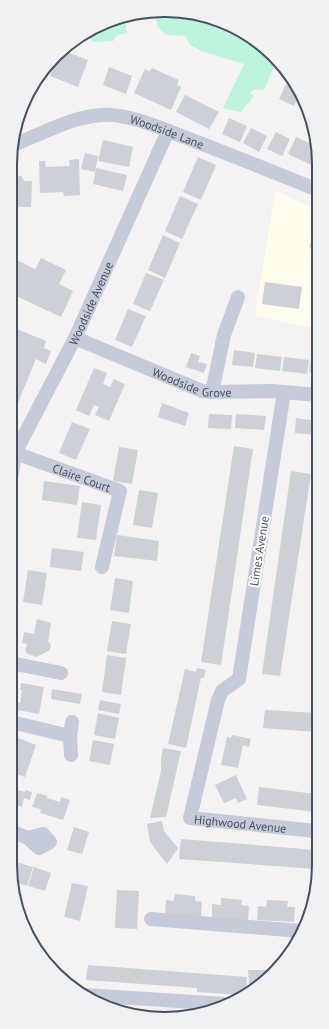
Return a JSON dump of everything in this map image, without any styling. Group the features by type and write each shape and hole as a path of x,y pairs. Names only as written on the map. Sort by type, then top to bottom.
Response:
{"street":[{"name":"Woodside Lane","path":"19,139 70,121 91,116 114,115 150,124 312,188"},
{"name":"Woodside Avenue","path":"17,449 75,338 168,131"},
{"path":"212,392 224,335 238,297"},
{"name":"Woodside Grove","path":"75,338 202,390 212,392 284,392 312,395"},
{"name":"Limes Avenue","path":"218,700 222,691 239,679 284,392"},
{"name":"Claire Court","path":"17,454 120,491 102,567"},
{"path":"17,664 61,673"},
{"name":"Highwood Avenue","path":"218,700 190,818 312,831"},
{"path":"70,755 72,722"},
{"path":"17,723 70,736"},
{"path":"17,834 28,838"},
{"path":"151,918 297,931"},
{"path":"97,996 214,1003"}],"shaded area":[{"path":"275,190 312,208 312,328 255,316"}],"green space":[{"path":"155,17 174,17 203,22 230,32 254,47 274,66 264,90 255,89 250,93 254,96 241,112 223,108 244,64 204,52 190,45 186,36 166,35 158,27"},
{"path":"125,22 127,33 117,35 113,41 93,42 90,37 99,32"}],"building":[{"path":"68,53 88,60 78,87 50,76 52,69"},
{"path":"109,67 132,76 126,94 103,85"},
{"path":"152,68 179,80 177,85 181,87 171,110 134,93 145,69 149,71"},
{"path":"287,83 297,99 294,106 279,99"},
{"path":"185,95 219,112 209,129 176,112"},
{"path":"229,118 247,126 240,142 222,134"},
{"path":"251,128 267,136 259,152 243,143"},
{"path":"276,132 290,139 282,156 267,149"},
{"path":"296,137 311,144 312,163 311,165 288,154"},
{"path":"103,140 133,147 129,167 98,161"},
{"path":"85,153 98,156 95,172 81,169"},
{"path":"198,157 216,165 201,200 183,192"},
{"path":"79,159 80,195 64,196 63,192 40,193 39,161 45,161 46,167 70,166 69,160"},
{"path":"96,168 127,175 123,191 93,184"},
{"path":"17,176 22,176 24,181 32,181 31,207 17,207"},
{"path":"180,196 198,204 182,239 165,231"},
{"path":"163,235 180,243 165,278 148,270"},
{"path":"312,238 312,248 309,247"},
{"path":"41,258 66,270 59,284 73,291 61,317 17,296 17,260 35,269"},
{"path":"146,273 164,280 150,311 133,304"},
{"path":"265,282 302,287 299,309 262,304"},
{"path":"128,309 146,316 132,347 115,340"},
{"path":"17,329 46,341 44,348 51,351 46,364 36,359 17,405"},
{"path":"234,350 255,353 253,367 232,365"},
{"path":"191,353 200,356 198,362 207,364 204,373 186,367"},
{"path":"257,354 282,357 280,371 255,368"},
{"path":"284,357 309,360 307,374 282,371"},
{"path":"311,358 312,358 312,372 309,372"},
{"path":"94,368 107,373 103,384 110,387 114,379 125,384 109,421 95,415 99,407 94,405 89,416 76,410"},
{"path":"162,403 189,413 185,426 158,417"},
{"path":"209,414 232,415 231,429 208,428"},
{"path":"236,414 266,416 264,430 235,428"},
{"path":"296,418 312,420 312,435 295,433"},
{"path":"72,422 90,429 76,460 59,453"},
{"path":"234,446 253,449 221,665 201,662"},
{"path":"119,447 138,450 132,484 113,481"},
{"path":"291,471 311,474 280,676 262,674"},
{"path":"44,481 80,486 77,505 42,500"},
{"path":"139,490 158,493 152,528 133,525"},
{"path":"82,502 101,505 96,540 77,538"},
{"path":"117,535 159,541 157,561 114,556"},
{"path":"52,548 84,552 81,571 50,567"},
{"path":"28,570 47,573 42,605 23,602"},
{"path":"115,578 133,581 129,613 110,610"},
{"path":"37,619 51,623 48,642 51,644 50,650 36,657 25,651 27,644 22,643 24,632 34,634"},
{"path":"112,621 131,624 126,654 107,651"},
{"path":"107,655 126,658 121,695 102,692"},
{"path":"197,668 206,670 204,678 201,678 186,748 168,744 185,669 196,672"},
{"path":"21,683 44,687 39,714 17,710 18,703 20,703 22,690 20,690"},
{"path":"52,689 82,694 80,704 51,699"},
{"path":"100,700 121,704 119,714 98,710"},
{"path":"265,710 312,713 312,732 263,728"},
{"path":"98,713 119,718 115,739 94,735"},
{"path":"232,735 251,739 249,747 243,745 238,768 221,765 227,737 231,738"},
{"path":"17,738 36,745 25,777 17,774"},
{"path":"93,740 114,744 110,765 89,761"},
{"path":"163,748 181,751 166,817 150,818 161,771"},
{"path":"236,775 247,799 238,803 236,798 224,803 215,785"},
{"path":"259,787 312,794 312,812 257,805"},
{"path":"17,790 32,792 30,800 24,798 22,807 17,805"},
{"path":"37,793 60,802 61,797 70,800 63,820 40,813 41,809 32,807"},
{"path":"162,821 164,831 178,848 167,864 150,842 147,824"},
{"path":"74,827 89,832 82,854 67,850"},
{"path":"181,839 312,850 312,869 179,859"},
{"path":"17,862 33,867 27,886 18,883"},
{"path":"34,867 51,873 45,891 28,886"},
{"path":"72,883 88,886 80,921 64,917"},
{"path":"117,890 139,891 137,929 115,928"},
{"path":"175,894 195,896 195,901 202,902 201,917 165,914 166,900 174,901"},
{"path":"221,898 242,900 241,905 249,906 248,921 212,918 212,904 221,905"},
{"path":"267,900 288,901 287,907 295,907 294,922 257,920 258,906 266,907"},
{"path":"88,965 247,977 246,987 234,994 197,992 197,988 86,980"},
{"path":"248,970 268,970 254,982 249,984"}]}
